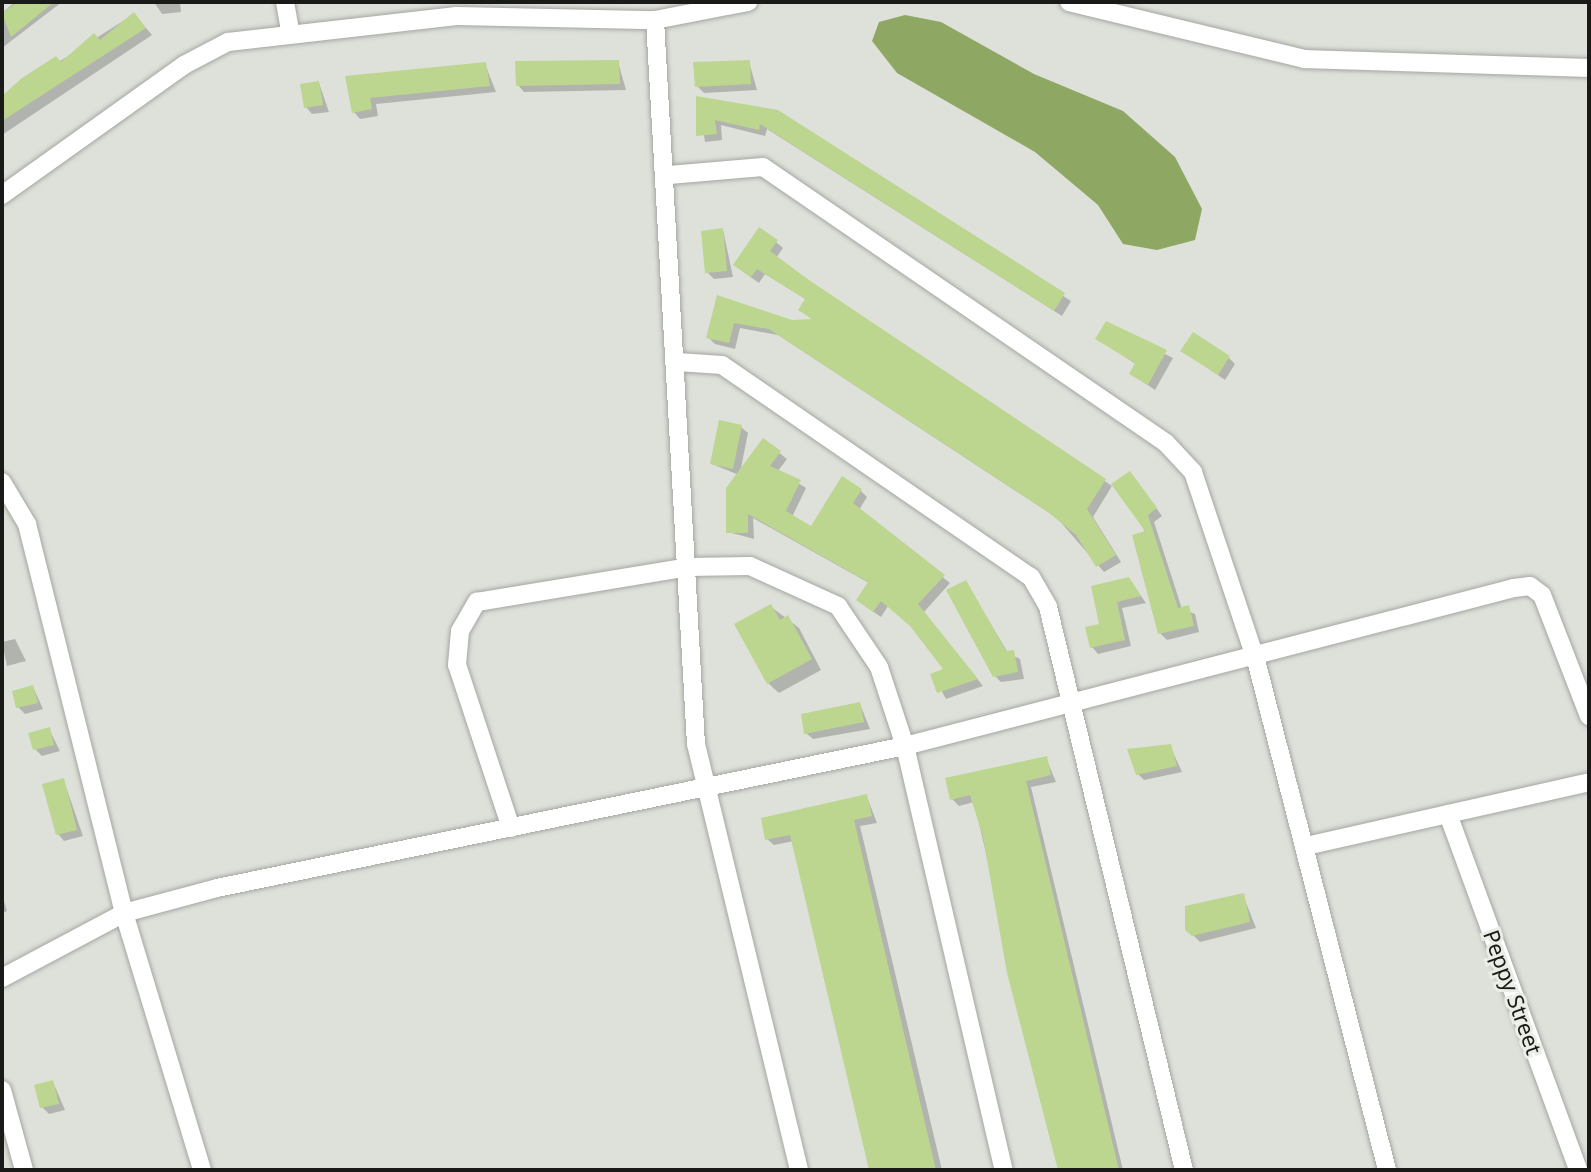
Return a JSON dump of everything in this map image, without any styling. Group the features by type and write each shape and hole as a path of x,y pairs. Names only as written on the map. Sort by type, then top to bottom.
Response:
{"street":[{"path":"285,2 290,30"},
{"path":"2,195 184,65 228,42 290,30 456,9 655,20 748,2"},
{"path":"1069,2 1304,59 1589,68"},
{"path":"655,20 669,175 696,744 799,1170"},
{"path":"669,175 763,167 1166,443 1193,472 1210,509 1256,660 1387,1170"},
{"path":"678,362 722,365 1005,553 1031,577 1048,607 1069,705 1184,1170"},
{"path":"2,482 27,524 124,913 202,1170"},
{"path":"511,828 457,665 460,631 477,602 688,567 750,566 838,606 879,667 905,746 1004,1170"},
{"path":"2,978 124,913 905,746 1256,660 1530,586 1542,595 1589,716"},
{"path":"1306,846 1589,782"},
{"name":"Peppy Street","path":"1448,814 1578,1170"},
{"path":"2,1090 24,1170"}],"shaded area":[{"path":"905,15 941,22 1034,74 1123,111 1175,157 1202,209 1195,240 1157,250 1123,244 1098,205 1035,152 897,73 872,41 879,22"}],"building":[{"path":"18,2 54,2 11,37 2,13"},
{"path":"134,12 146,28 2,121 2,96 22,78 56,56 61,62 94,33 100,40"},
{"path":"619,60 620,84 516,86 515,61"},
{"path":"750,60 751,84 695,87 693,62"},
{"path":"486,62 490,86 370,98 372,109 352,113 345,76"},
{"path":"319,81 323,105 304,108 300,84"},
{"path":"696,96 778,110 1065,293 1054,311 760,124 759,130 715,120 717,134 696,136"},
{"path":"759,227 778,240 770,251 806,278 1106,479 1087,509 1116,555 1096,567 1076,535 1048,512 769,329 734,323 729,343 706,338 717,295 792,320 812,319 798,310 805,299 757,269 751,277 733,265"},
{"path":"723,228 727,271 705,273 701,231"},
{"path":"1106,321 1167,350 1148,385 1129,374 1135,363 1095,339"},
{"path":"1193,332 1230,356 1218,375 1180,351"},
{"path":"719,420 742,425 733,469 710,464"},
{"path":"763,438 781,451 770,466 801,480 786,511 811,526 842,476 862,489 853,503 945,575 918,604 978,679 937,693 930,674 943,669 910,626 881,601 873,612 856,600 868,582 748,514 748,533 726,533 726,488"},
{"path":"1130,471 1157,508 1148,515 1178,608 1189,605 1194,626 1158,634 1132,535 1145,531 1111,484"},
{"path":"1129,577 1141,596 1117,602 1125,640 1090,648 1085,627 1099,624 1091,586"},
{"path":"966,580 1006,651 1014,650 1018,672 993,677 946,590"},
{"path":"771,604 780,620 788,615 812,659 767,684 734,624"},
{"path":"33,685 38,703 16,708 12,691"},
{"path":"860,702 864,722 804,734 801,714"},
{"path":"50,727 54,745 33,750 28,733"},
{"path":"1171,744 1177,766 1136,775 1127,749"},
{"path":"1047,756 1051,775 1026,781 1119,1170 1058,1170 1007,973 983,837 970,795 950,800 945,778"},
{"path":"64,778 77,830 56,835 42,784"},
{"path":"867,794 872,816 854,820 936,1170 869,1170 790,835 765,840 761,818"},
{"path":"1244,893 1250,922 1192,936 1185,930 1185,906"},
{"path":"53,1080 59,1104 40,1108 34,1085"}]}
